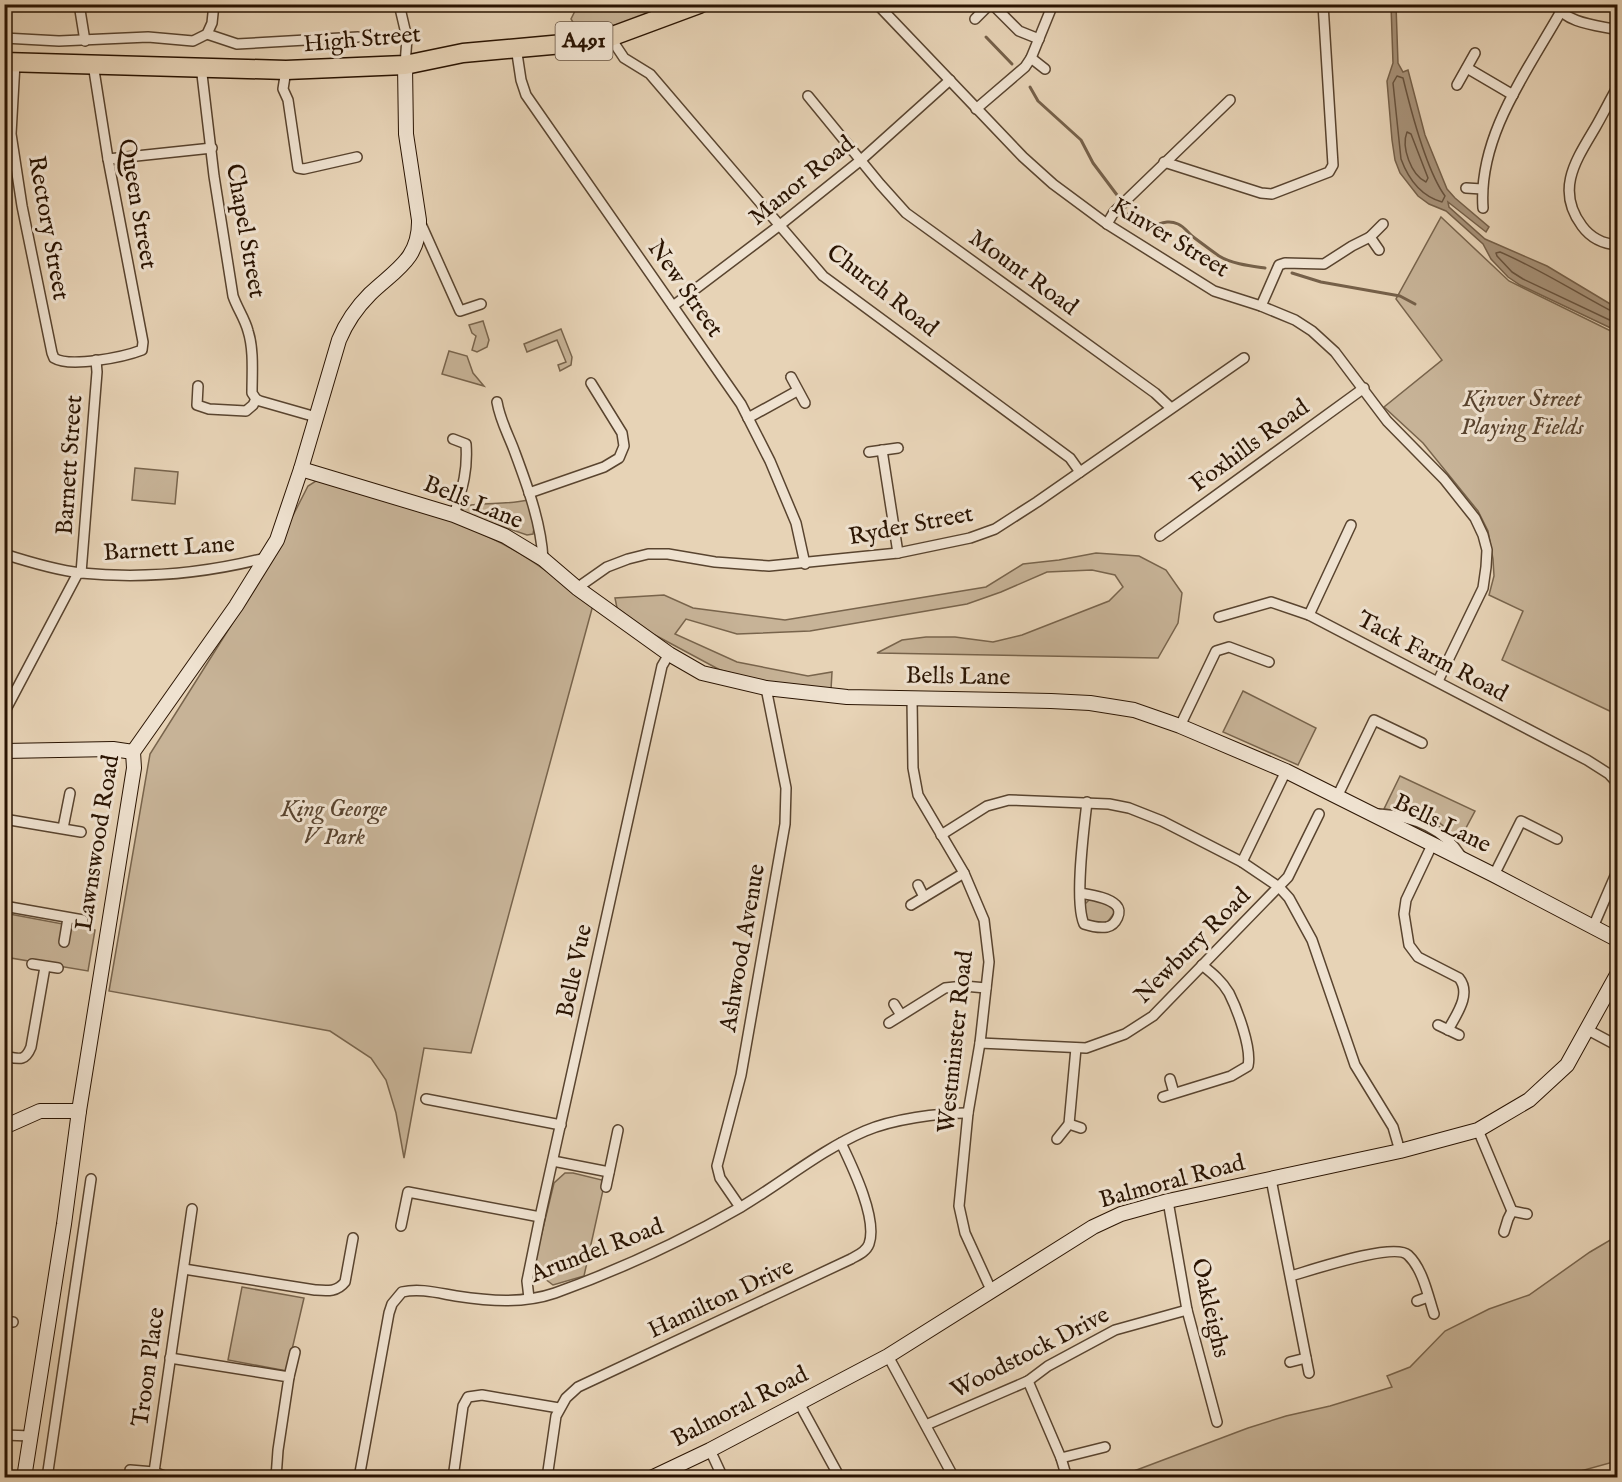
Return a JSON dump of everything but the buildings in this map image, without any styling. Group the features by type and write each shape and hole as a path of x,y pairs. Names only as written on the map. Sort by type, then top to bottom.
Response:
{"highway":[{"name":"High Street","path":"93,64 286,70 405,65 425,59 463,53 574,43 610,37 699,4"},
{"name":"A491","path":"10,62 93,64"}],"street":[{"path":"79,4 85,41"},
{"path":"4,38 85,41 148,37 193,41 207,34 212,23 214,4"},
{"path":"399,4 407,38 405,65"},
{"name":"Kinver Street","path":"877,4 1038,171 1107,224 1214,291 1261,306 1295,320 1312,331 1335,352 1387,421 1444,479 1475,518 1487,550 1483,588 1438,681"},
{"path":"975,19 991,4 1019,31 1039,39"},
{"path":"976,109 1025,67 1031,58 1053,4"},
{"path":"1164,162 1261,193 1272,194 1329,172 1333,165 1323,4"},
{"path":"1554,4 1560,13 1570,18 1617,30"},
{"path":"1483,208 1482,189 1496,131 1513,95 1560,13"},
{"path":"315,30 316,40"},
{"path":"207,34 237,44 358,37"},
{"name":"Church Road","path":"610,37 624,58 650,74 824,276 1070,458 1080,472"},
{"name":"New Street","path":"516,47 521,80 526,95 741,404 770,461 796,524 805,564"},
{"path":"1457,85 1475,53"},
{"path":"1031,58 1045,69"},
{"name":"Rectory Street","path":"10,62 11,134 40,299 52,353 58,361 96,360"},
{"name":"Queen Street","path":"93,64 142,342 142,350 96,360"},
{"name":"Lawnswood Road","path":"24,1478 64,1224 78,1111 134,768 133,752 236,606 284,523 339,340 348,322 368,296 408,258 416,246 419,220 406,134 405,65"},
{"name":"Chapel Street","path":"201,66 224,245 233,296 248,328 252,393 256,399"},
{"path":"1467,68 1513,95"},
{"path":"286,70 283,89 288,100 298,168 304,170 357,157"},
{"name":"Manor Road","path":"673,306 861,160 950,80"},
{"path":"1617,86 1578,157 1569,179 1569,198 1573,214 1584,229 1596,239 1617,245"},
{"name":"Mount Road","path":"808,96 906,213 1033,303 1155,393 1171,408"},
{"path":"1107,224 1114,212 1230,100"},
{"path":"108,159 212,148"},
{"path":"1466,188 1482,189"},
{"path":"419,220 460,311 481,304"},
{"path":"1261,306 1280,265 1285,263 1324,264 1370,237 1383,224"},
{"path":"1370,237 1379,250"},
{"name":"Ryder Street","path":"577,588 606,567 648,554 668,554 749,566 805,564 898,553 954,542 995,530 1244,358"},
{"name":"Barnett Street","path":"79,573 97,372 96,360"},
{"path":"791,376 805,403"},
{"path":"529,493 604,467 619,458 624,446 622,433 591,383"},
{"path":"198,386 197,405 209,409 246,411 256,399 316,417"},
{"name":"Foxhills Road","path":"1160,536 1364,388"},
{"path":"748,418 797,391"},
{"path":"497,402 500,417 529,493 542,540 543,559"},
{"path":"453,439 466,444 468,464 464,486 454,515"},
{"path":"869,452 898,448"},
{"path":"882,450 898,553"},
{"name":"Bells Lane","path":"301,469 454,515 505,536 543,559 577,588 669,654 702,673 766,688 847,698 1090,703 1134,710 1180,726 1286,771 1494,875 1617,940"},
{"path":"1309,615 1351,525"},
{"name":"Barnett Lane","path":"4,554 79,573 128,575 179,572 243,564 265,558"},
{"path":"4,713 79,573"},
{"name":"Tack Farm Road","path":"1219,617 1271,602 1309,615 1587,760 1609,774 1617,783"},
{"path":"1180,726 1215,651 1230,647 1269,662"},
{"name":"Belle Vue","path":"529,1298 527,1281 540,1217 662,666 669,654"},
{"name":"Ashwood Avenue","path":"740,1207 720,1178 717,1166 741,1075 784,824 786,788 766,688"},
{"name":"Westminster Road","path":"912,699 913,768 918,795 964,873 984,920 989,962 980,1043 968,1113 959,1206 964,1233 992,1292"},
{"path":"1337,797 1374,720 1422,743"},
{"path":"4,751 113,749 133,752"},
{"path":"1242,862 1286,771"},
{"path":"63,828 70,793"},
{"path":"942,834 987,806 1009,800 1109,804 1151,817 1242,862 1279,887 1289,898 1312,940 1355,1065 1393,1127 1400,1151"},
{"path":"1080,893 1114,903 1119,908 1119,914 1114,922 1106,927 1084,924 1081,918 1080,893 1082,846 1087,802"},
{"name":"Newbury Road","path":"980,1043 1086,1048 1125,1034 1154,1016 1288,877 1319,814"},
{"path":"1370,814 1399,816 1429,825 1446,837 1463,860"},
{"path":"4,819 81,832"},
{"path":"1494,875 1521,821 1557,839"},
{"path":"1432,844 1406,900 1404,914 1409,945 1418,957 1459,978 1463,984 1464,998 1448,1030"},
{"path":"1593,927 1617,869"},
{"path":"911,905 964,873"},
{"path":"918,885 924,897"},
{"path":"4,906 83,920"},
{"path":"64,942 68,918"},
{"path":"32,964 58,968"},
{"path":"1163,1097 1231,1076 1248,1066 1250,1058 1245,1039 1228,992 1221,981 1202,965"},
{"path":"4,1056 24,1058 27,1056 31,1047 45,967"},
{"name":"Balmoral Road","path":"651,1478 710,1450 888,1356 1092,1227 1121,1214 1400,1151 1478,1130 1529,1101 1567,1065 1617,973"},
{"path":"890,1023 945,988 964,986 986,988"},
{"path":"894,1004 901,1015"},
{"path":"1438,1025 1460,1035"},
{"path":"1588,1030 1617,1046"},
{"path":"1057,1139 1069,1124 1076,1048"},
{"path":"1170,1079 1174,1093"},
{"path":"426,1099 561,1125"},
{"path":"4,1128 40,1111 78,1111"},
{"name":"Arundel Road","path":"359,1477 389,1313 396,1298 402,1292 411,1290 483,1300 517,1300 552,1294 654,1252 740,1207 841,1143 867,1130 904,1121 968,1113"},
{"path":"1069,1124 1081,1128"},
{"path":"606,1187 618,1130"},
{"path":"1478,1130 1512,1211 1504,1232"},
{"name":"Hamilton Drive","path":"559,1408 578,1388 852,1259 866,1250 871,1234 870,1221 841,1143"},
{"path":"553,1161 609,1172"},
{"path":"46,1478 91,1179"},
{"path":"1270,1179 1309,1373"},
{"path":"401,1226 408,1192 540,1217"},
{"name":"Oakleighs","path":"1168,1202 1187,1310 1217,1422"},
{"name":"Troon Place","path":"154,1472 192,1209"},
{"path":"1512,1211 1527,1214"},
{"path":"184,1269 332,1291 345,1282 353,1238"},
{"path":"1291,1276 1381,1251 1405,1253 1421,1275 1434,1314"},
{"path":"1417,1301 1428,1297"},
{"name":"Woodstock Drive","path":"926,1425 1028,1381 1048,1366 1115,1330 1187,1310"},
{"path":"276,1478 289,1377 295,1352"},
{"path":"888,1356 954,1478"},
{"path":"170,1358 289,1377"},
{"path":"1290,1362 1306,1358"},
{"path":"1028,1381 1061,1458 1067,1478"},
{"path":"453,1478 463,1406 468,1397 482,1395 559,1408 552,1436 547,1478"},
{"path":"799,1403 840,1478"},
{"path":"4,1435 31,1436"},
{"path":"1061,1458 1105,1447"},
{"path":"710,1450 723,1478"},
{"path":"130,1470 154,1472 170,1478"},
{"path":"332,1478 359,1477"}],"green space":[{"path":"578,5 677,5 631,21 580,34 571,19"},
{"name":"Kinver Street Playing Fields","path":"1441,217 1509,281 1617,334 1616,714 1502,660 1523,611 1489,595 1494,576 1488,531 1478,511 1423,443 1384,407 1442,360 1396,299"},
{"path":"483,321 489,340 487,347 477,352 472,350 476,336 469,325"},
{"path":"561,329 572,357 571,365 560,371 558,365 566,362 557,340 527,352 524,344"},
{"path":"449,351 467,356 473,373 484,386 442,374"},
{"path":"135,468 178,472 175,504 132,500"},
{"name":"King George V Park","path":"319,479 430,513 472,529 519,553 593,605 471,1053 424,1048 404,1158 396,1113 386,1080 371,1058 330,1031 109,991 150,754 237,616 308,486"},
{"path":"528,500 534,528 533,534 527,535 465,514 462,509 463,506"},
{"path":"1096,553 1139,556 1166,570 1182,593 1178,623 1158,658 877,653 902,640 926,637 955,637 993,642 1022,635 1109,601 1123,587 1115,575 1092,570 1047,572 967,604 810,631 737,634 686,619 675,634 737,662 808,676 832,672 831,690 775,684 720,670 653,634 617,608 615,598 664,595 693,608 785,620 986,587 1023,564"},
{"path":"1243,691 1316,728 1298,765 1223,732"},
{"path":"1400,776 1475,811 1460,839 1437,821 1412,813 1384,809"},
{"path":"1089,900 1098,900 1113,906 1115,912 1106,924 1087,920 1084,905"},
{"path":"4,913 95,930 88,971 5,957"},
{"path":"565,1173 602,1180 603,1190 584,1276 553,1285 536,1272 536,1257 554,1183"},
{"path":"1617,1236 1617,1461 1559,1477 1289,1478 1279,1474 1264,1478 1118,1477 1248,1428 1392,1387 1387,1376 1410,1367 1445,1331 1489,1309 1529,1295"},
{"path":"242,1287 304,1298 287,1371 228,1360"}],"water":[{"path":"1391,5 1396,5 1398,63 1403,72 1408,70 1425,135 1447,189 1489,227 1486,232 1448,202 1449,207 1485,239 1547,266 1617,308 1617,331 1520,285 1508,277 1491,259 1483,244 1446,211 1429,204 1418,196 1400,173 1392,140 1387,81 1393,63"}],"waterway":[{"path":"986,37 1012,64"},
{"path":"1030,87 1038,101 1081,140 1093,163 1117,195"},
{"path":"1127,214 1141,226 1148,227 1165,222 1178,224 1224,259 1265,268"},
{"path":"1292,273 1321,282 1400,296 1415,304"}]}
